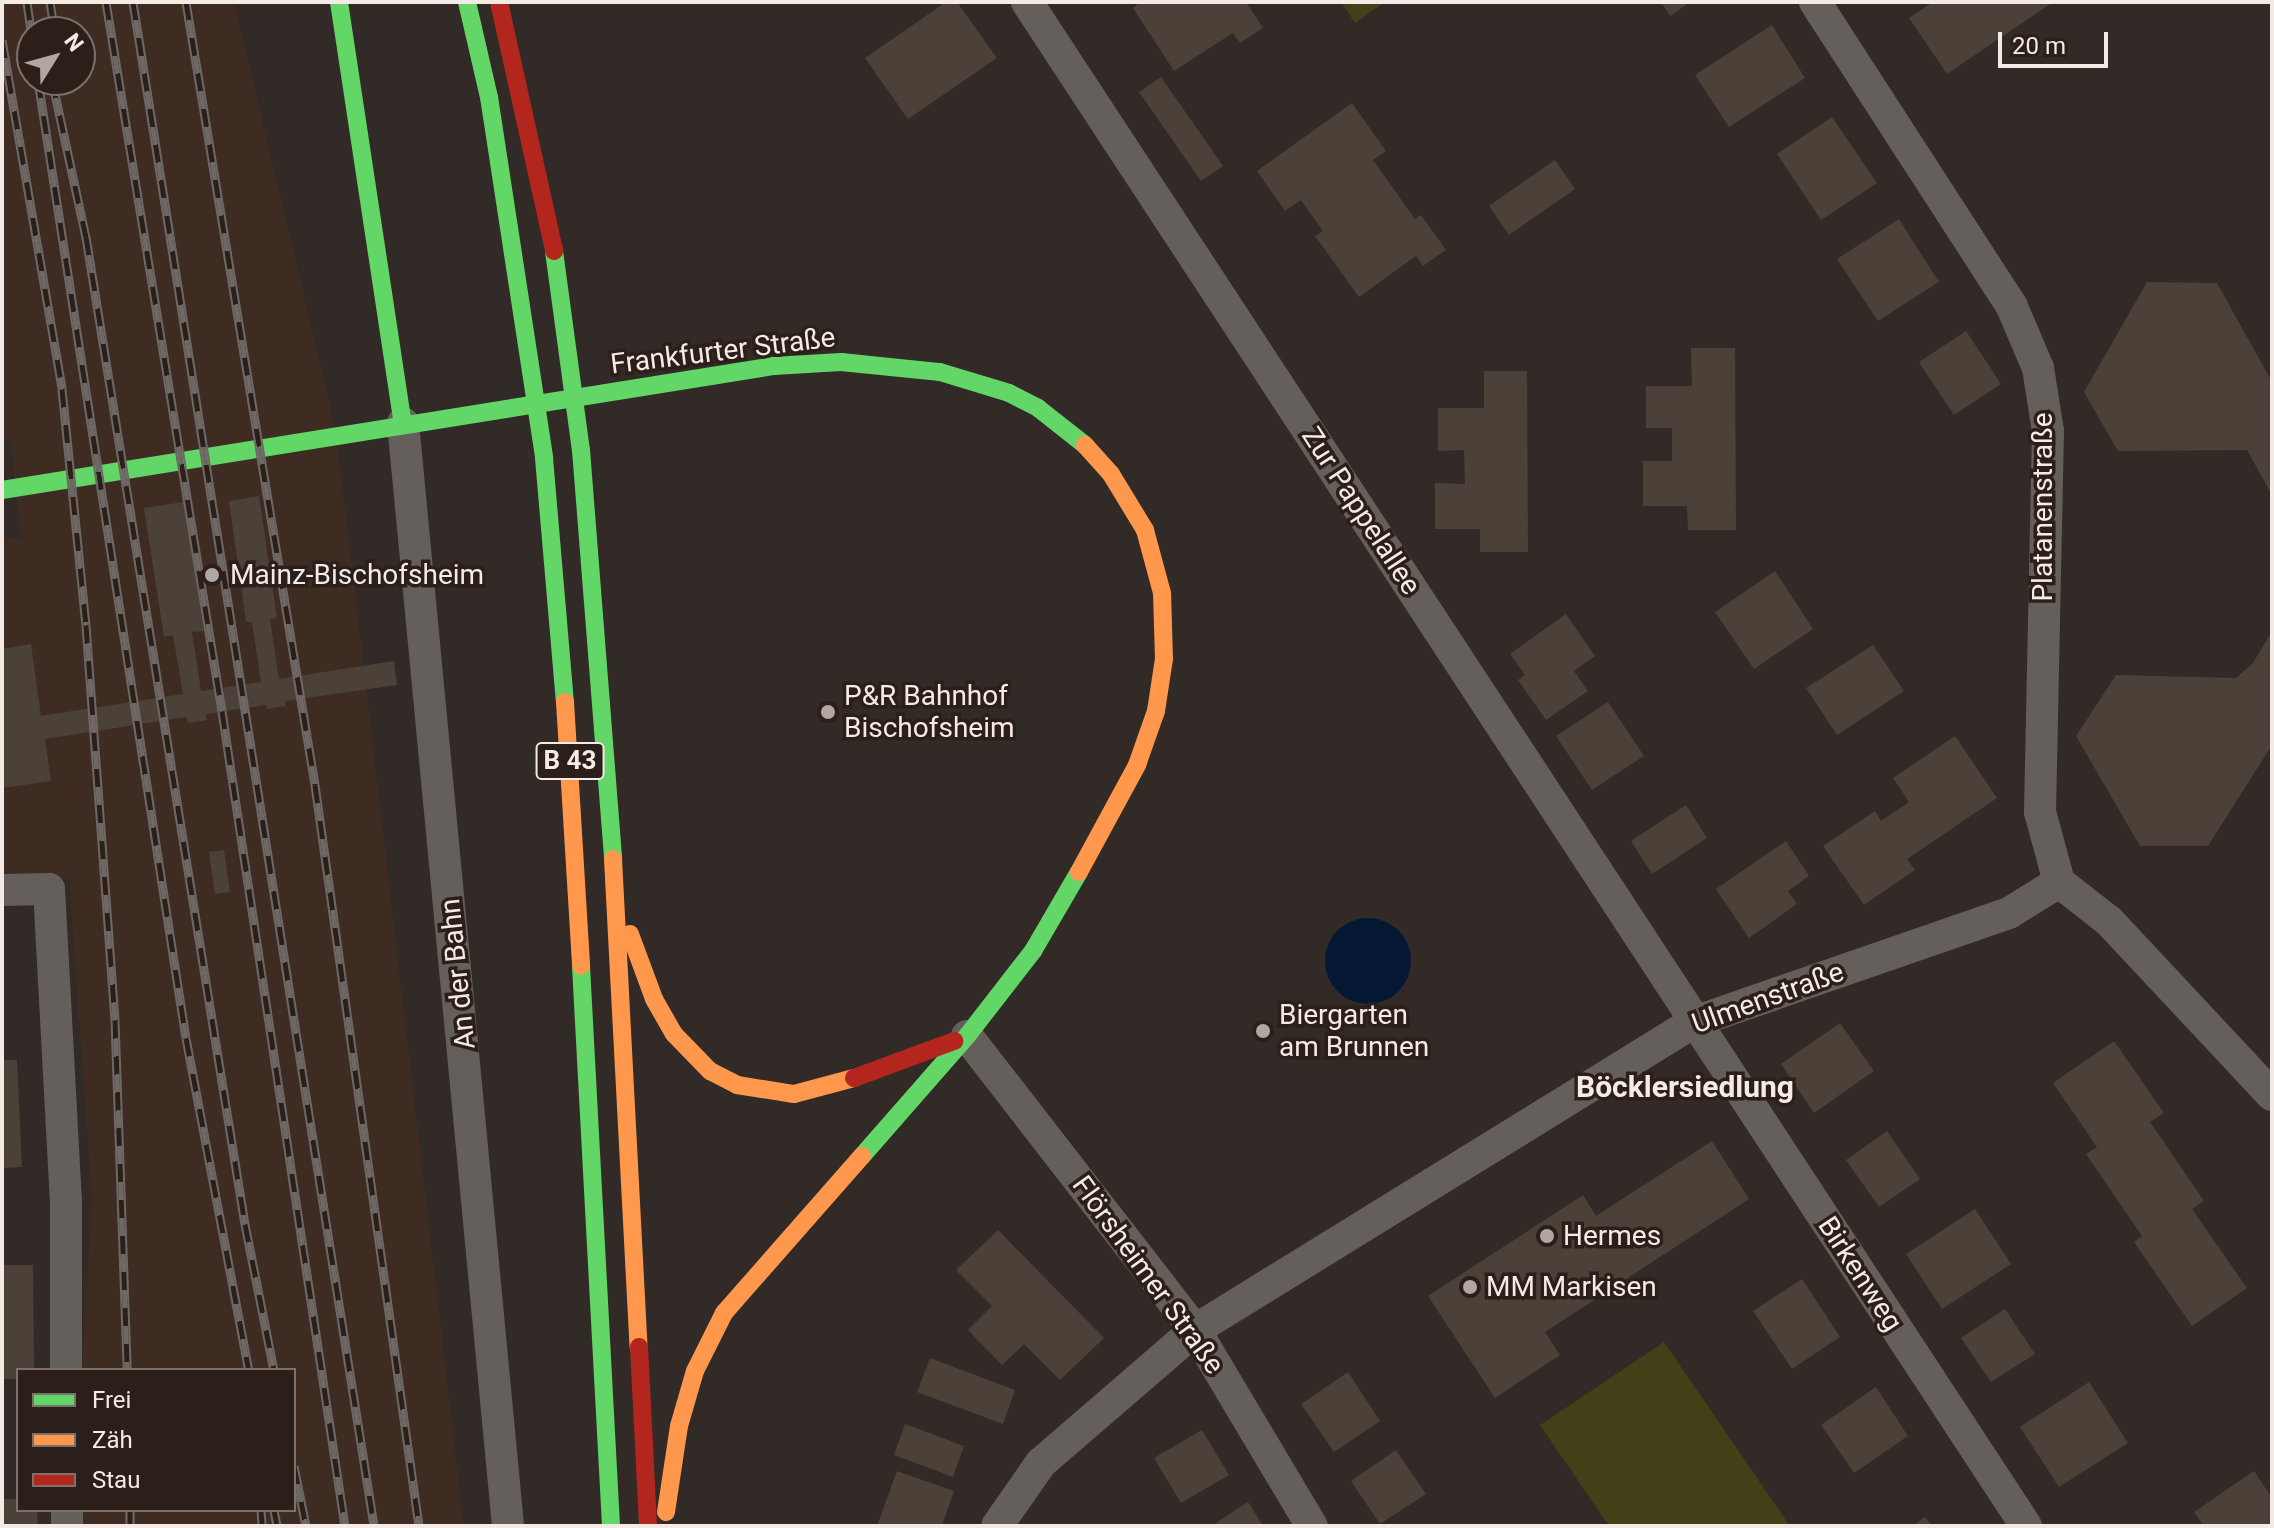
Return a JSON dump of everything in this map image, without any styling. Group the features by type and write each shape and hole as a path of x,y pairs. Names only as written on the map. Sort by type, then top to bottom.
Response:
{"main road":[{"path":"339,2 403,423"},
{"name":"B 43","path":"467,2 489,97 544,458 570,767 611,1526"},
{"name":"B 43","path":"499,2 564,294 611,825 648,1526"},
{"name":"Frankfurter Straße","path":"9,489 334,433 814,364 902,367 988,386 1065,427 1117,483 1156,561 1166,626 1156,711 1137,765 1080,873 1033,951 967,1036 724,1313 695,1371 679,1426 664,1526"},
{"path":"611,825 631,942 654,999 674,1034 710,1071 737,1085 794,1094 860,1079 967,1036"}],"street":[{"name":"Zur Pappelallee","path":"1027,2 1694,1022"},
{"name":"Platanenstraße","path":"1815,2 2012,307 2038,368 2048,431 2040,812 2059,882"},
{"name":"An der Bahn","path":"403,423 508,1526"},
{"name":"Ulmenstraße","path":"997,1526 1041,1463 1195,1330 1694,1022 2009,913 2059,882"},
{"path":"2059,882 2109,921 2272,1095"},
{"path":"2,890 49,889 66,1199 66,1368"},
{"name":"Birkenweg","path":"1694,1022 2026,1526"},
{"name":"Flörsheimer Straße","path":"967,1036 1195,1330 1312,1526"}],"shaded area":[{"path":"2,2 234,2 329,400 342,481 464,1526 74,1526 75,1512 296,1512 296,1368 82,1368 92,1199 69,879 2,879 2,538 21,538 11,440 2,440"},
{"path":"1341,2 1385,2 1355,23"},
{"path":"1664,1342 1790,1526 1609,1526 1540,1425"}],"water":[{"path":"1368,918 1384,922 1398,931 1407,945 1411,961 1407,977 1398,991 1384,1000 1368,1004 1352,1000 1338,991 1329,977 1325,961 1329,945 1338,931 1352,922"}],"building":[{"path":"946,2 957,2 997,58 908,119 865,58"},
{"path":"1140,2 1246,2 1263,28 1240,43 1233,33 1174,71 1133,8"},
{"path":"1661,2 1690,2 1670,16"},
{"path":"1933,2 2053,2 1947,74 1909,18"},
{"path":"1772,25 1805,78 1729,127 1695,75"},
{"path":"1161,77 1223,166 1201,181 1139,92"},
{"path":"1352,103 1386,151 1373,160 1415,219 1421,215 1446,250 1423,266 1416,256 1359,297 1315,236 1323,231 1301,200 1285,211 1257,171"},
{"path":"1832,117 1877,183 1821,220 1777,154"},
{"path":"1555,160 1575,189 1509,235 1489,206"},
{"path":"1899,219 1939,282 1878,321 1837,259"},
{"path":"2147,282 2217,283 2272,382 2272,495 2247,450 2118,451 2084,392"},
{"path":"1966,331 2001,384 1954,415 1919,362"},
{"path":"1691,348 1735,348 1736,530 1688,530 1687,506 1643,506 1643,461 1672,461 1672,428 1646,428 1646,386 1692,386"},
{"path":"1484,371 1527,371 1528,552 1480,552 1480,529 1435,529 1435,483 1465,484 1464,450 1438,451 1438,408 1484,408"},
{"path":"259,496 277,618 270,619 279,679 394,661 397,685 285,701 286,706 267,709 266,705 206,714 207,720 188,723 186,717 45,739 51,781 2,788 2,649 31,644 41,716 183,694 173,635 164,637 144,508 184,502 204,631 192,632 201,691 261,682 252,622 246,622 229,501"},
{"path":"1775,571 1813,629 1754,669 1715,612"},
{"path":"1566,614 1595,656 1574,671 1588,691 1546,720 1518,680 1525,675 1510,654"},
{"path":"2272,631 2272,745 2208,846 2140,846 2076,736 2116,675 2236,678 2253,663"},
{"path":"1873,645 1904,691 1837,735 1806,688"},
{"path":"1608,702 1644,756 1592,790 1556,736"},
{"path":"1955,736 1997,798 1907,859 1915,870 1864,905 1823,846 1875,811 1881,821 1909,802 1893,778"},
{"path":"1686,805 1707,838 1652,874 1631,841"},
{"path":"1786,841 1809,876 1788,891 1797,904 1749,938 1716,889"},
{"path":"224,850 230,892 215,894 209,852"},
{"path":"1840,1023 1874,1071 1814,1113 1781,1064"},
{"path":"2114,1041 2164,1113 2150,1122 2204,1201 2192,1209 2247,1288 2192,1326 2134,1242 2142,1236 2086,1154 2097,1147 2053,1083"},
{"path":"2,1060 17,1060 22,1167 2,1168"},
{"path":"1887,1131 1920,1179 1879,1207 1846,1160"},
{"path":"1712,1141 1749,1199 1545,1332 1560,1355 1495,1398 1428,1296 1583,1195 1596,1216"},
{"path":"1975,1209 2011,1264 1942,1309 1906,1254"},
{"path":"998,1230 1104,1338 1060,1380 1024,1344 1002,1365 968,1330 992,1306 956,1270"},
{"path":"2,1265 33,1265 34,1368 16,1368 16,1379 2,1379"},
{"path":"1802,1279 1840,1337 1792,1369 1753,1311"},
{"path":"2005,1309 2035,1354 1991,1382 1961,1338"},
{"path":"930,1358 1015,1390 1003,1424 917,1392"},
{"path":"1348,1372 1380,1421 1334,1452 1301,1404"},
{"path":"2089,1382 2128,1443 2059,1487 2020,1427"},
{"path":"1876,1387 1908,1436 1854,1473 1821,1425"},
{"path":"905,1424 964,1446 953,1477 894,1455"},
{"path":"1202,1430 1229,1475 1181,1503 1154,1458"},
{"path":"1396,1450 1426,1494 1380,1524 1351,1481"},
{"path":"897,1471 954,1491 942,1526 877,1526"},
{"path":"2254,1471 2272,1498 2272,1526 2204,1526 2194,1512"},
{"path":"2,1499 16,1499 16,1512 37,1512 38,1526 2,1526"},
{"path":"1248,1502 1263,1526 1211,1526"},
{"path":"1925,1517 1932,1526 1912,1526"}],"railway":[{"path":"27,2 29,16"},
{"path":"50,2 52,16"},
{"path":"106,2 222,711 345,1526"},
{"path":"133,2 374,1526"},
{"path":"186,2 315,785 419,1526"},
{"path":"2,40 62,389 86,625 115,1020 127,1368"},
{"path":"40,96 186,1038 249,1368"},
{"path":"55,96 86,237 245,1224 274,1368"},
{"path":"296,1476 306,1526"},
{"path":"130,1512 130,1526"},
{"path":"261,1512 262,1526"},
{"path":"274,1512 277,1526"}],"traffic: fast":[{"path":"339,2 403,423"},
{"path":"467,2 489,97 544,458 565,702"},
{"path":"554,251 581,450 613,859"},
{"path":"2,490 774,366 841,362 940,372 1009,393 1038,408 1085,445"},
{"path":"967,1036 1033,951 1079,872"},
{"path":"581,966 611,1526"},
{"path":"862,1156 967,1036"}],"traffic: slow":[{"path":"1079,872 1137,765 1156,711 1164,659 1162,593 1145,530 1111,474 1085,445"},
{"path":"565,702 581,966"},
{"path":"613,859 639,1347"},
{"path":"630,934 654,999 674,1034 710,1071 737,1085 794,1094 854,1078"},
{"path":"666,1512 679,1426 695,1371 724,1313 862,1156"}],"traffic: jam":[{"path":"499,2 554,251"},
{"path":"854,1078 954,1041"},
{"path":"639,1347 648,1526"}],"place":[{"name":"Mainz-Bischofsheim","path":"212,575"},
{"name":"P&R Bahnhof Bischofsheim","path":"828,712"},
{"name":"Biergarten am Brunnen","path":"1263,1031"},
{"name":"Hermes","path":"1547,1236"},
{"name":"MM Markisen","path":"1470,1287"}],"district":[{"name":"Böcklersiedlung","path":"1685,1087"}]}
